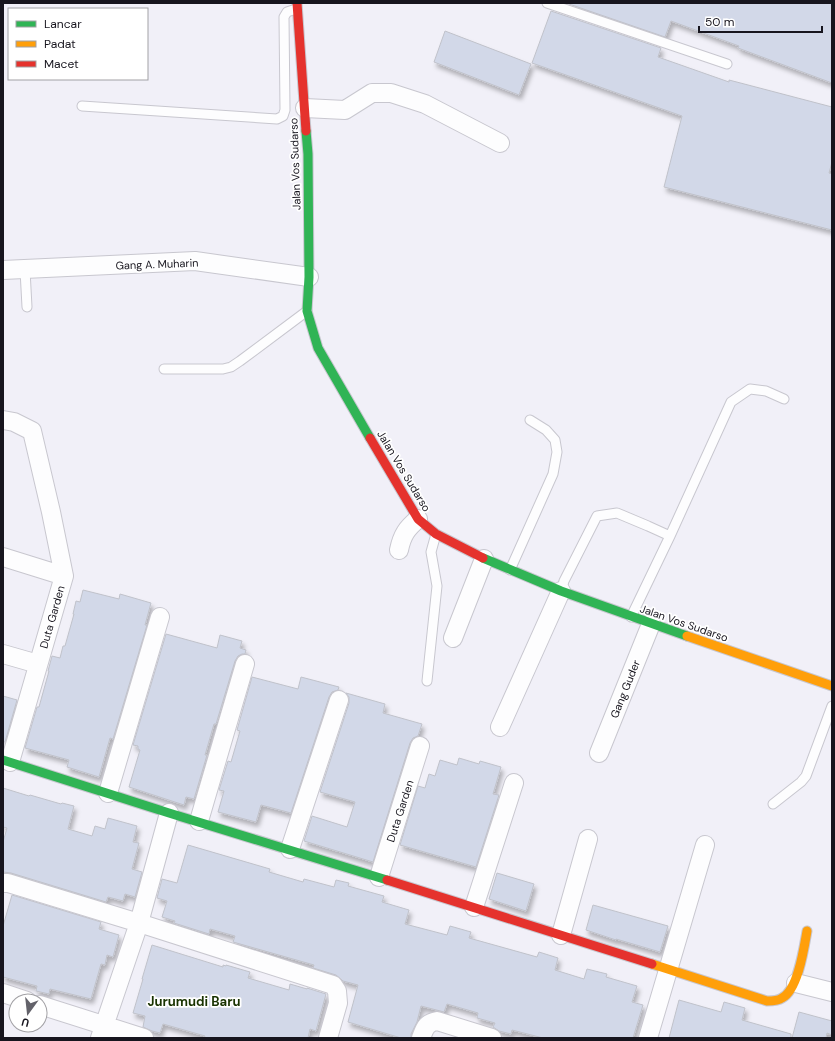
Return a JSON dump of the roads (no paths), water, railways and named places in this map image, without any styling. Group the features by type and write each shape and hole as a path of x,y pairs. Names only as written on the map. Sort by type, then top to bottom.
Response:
{"street":[{"name":"Jalan Vos Sudarso","path":"297,6 308,154 309,277 307,311 318,348 418,519 436,534 484,559 561,591 631,617 832,686"},
{"path":"305,108 345,110 372,93 391,93 426,104 500,143"},
{"name":"Gang A. Muharin","path":"3,270 195,261 309,277"},
{"name":"Duta Garden","path":"3,420 14,422 32,431 52,512 64,576 7,761"},
{"path":"399,550 400,543 408,528 418,519"},
{"path":"3,557 64,576"},
{"path":"452,638 484,559"},
{"path":"500,727 561,591"},
{"path":"108,793 160,617"},
{"name":"Gang Guder","path":"599,753 651,624"},
{"path":"3,654 38,664"},
{"path":"199,821 245,664"},
{"path":"290,849 339,700"},
{"name":"Duta Garden","path":"379,877 420,746"},
{"path":"7,761 379,877 767,1001 781,1000 796,983 807,931"},
{"path":"474,907 514,783"},
{"path":"102,1032 139,923 170,813"},
{"path":"561,935 588,839"},
{"path":"648,1038 705,845"},
{"path":"3,883 8,883 139,923 333,985 337,991 338,1003 328,1038"},
{"path":"796,983 832,992"},
{"path":"48,1008 102,1032 144,1038"},
{"path":"421,1038 425,1028 431,1022 437,1021 492,1038"}],"lane":[{"path":"547,3 727,64"},
{"path":"82,106 277,119 283,116 285,110 284,17 287,12 297,6"},
{"path":"25,270 27,307"},
{"path":"164,370 223,369 231,367 307,311"},
{"path":"631,617 670,536 731,402 750,390 766,391 784,398"},
{"path":"510,570 553,474 557,452 555,440 546,430 530,420"},
{"path":"561,591 564,581 597,516 616,513 670,536"},
{"path":"427,681 437,586 431,552 436,534"},
{"path":"773,804 801,782 806,776 832,706"}],"district":[{"name":"Jurumudi Baru","path":"194,1001"}]}
